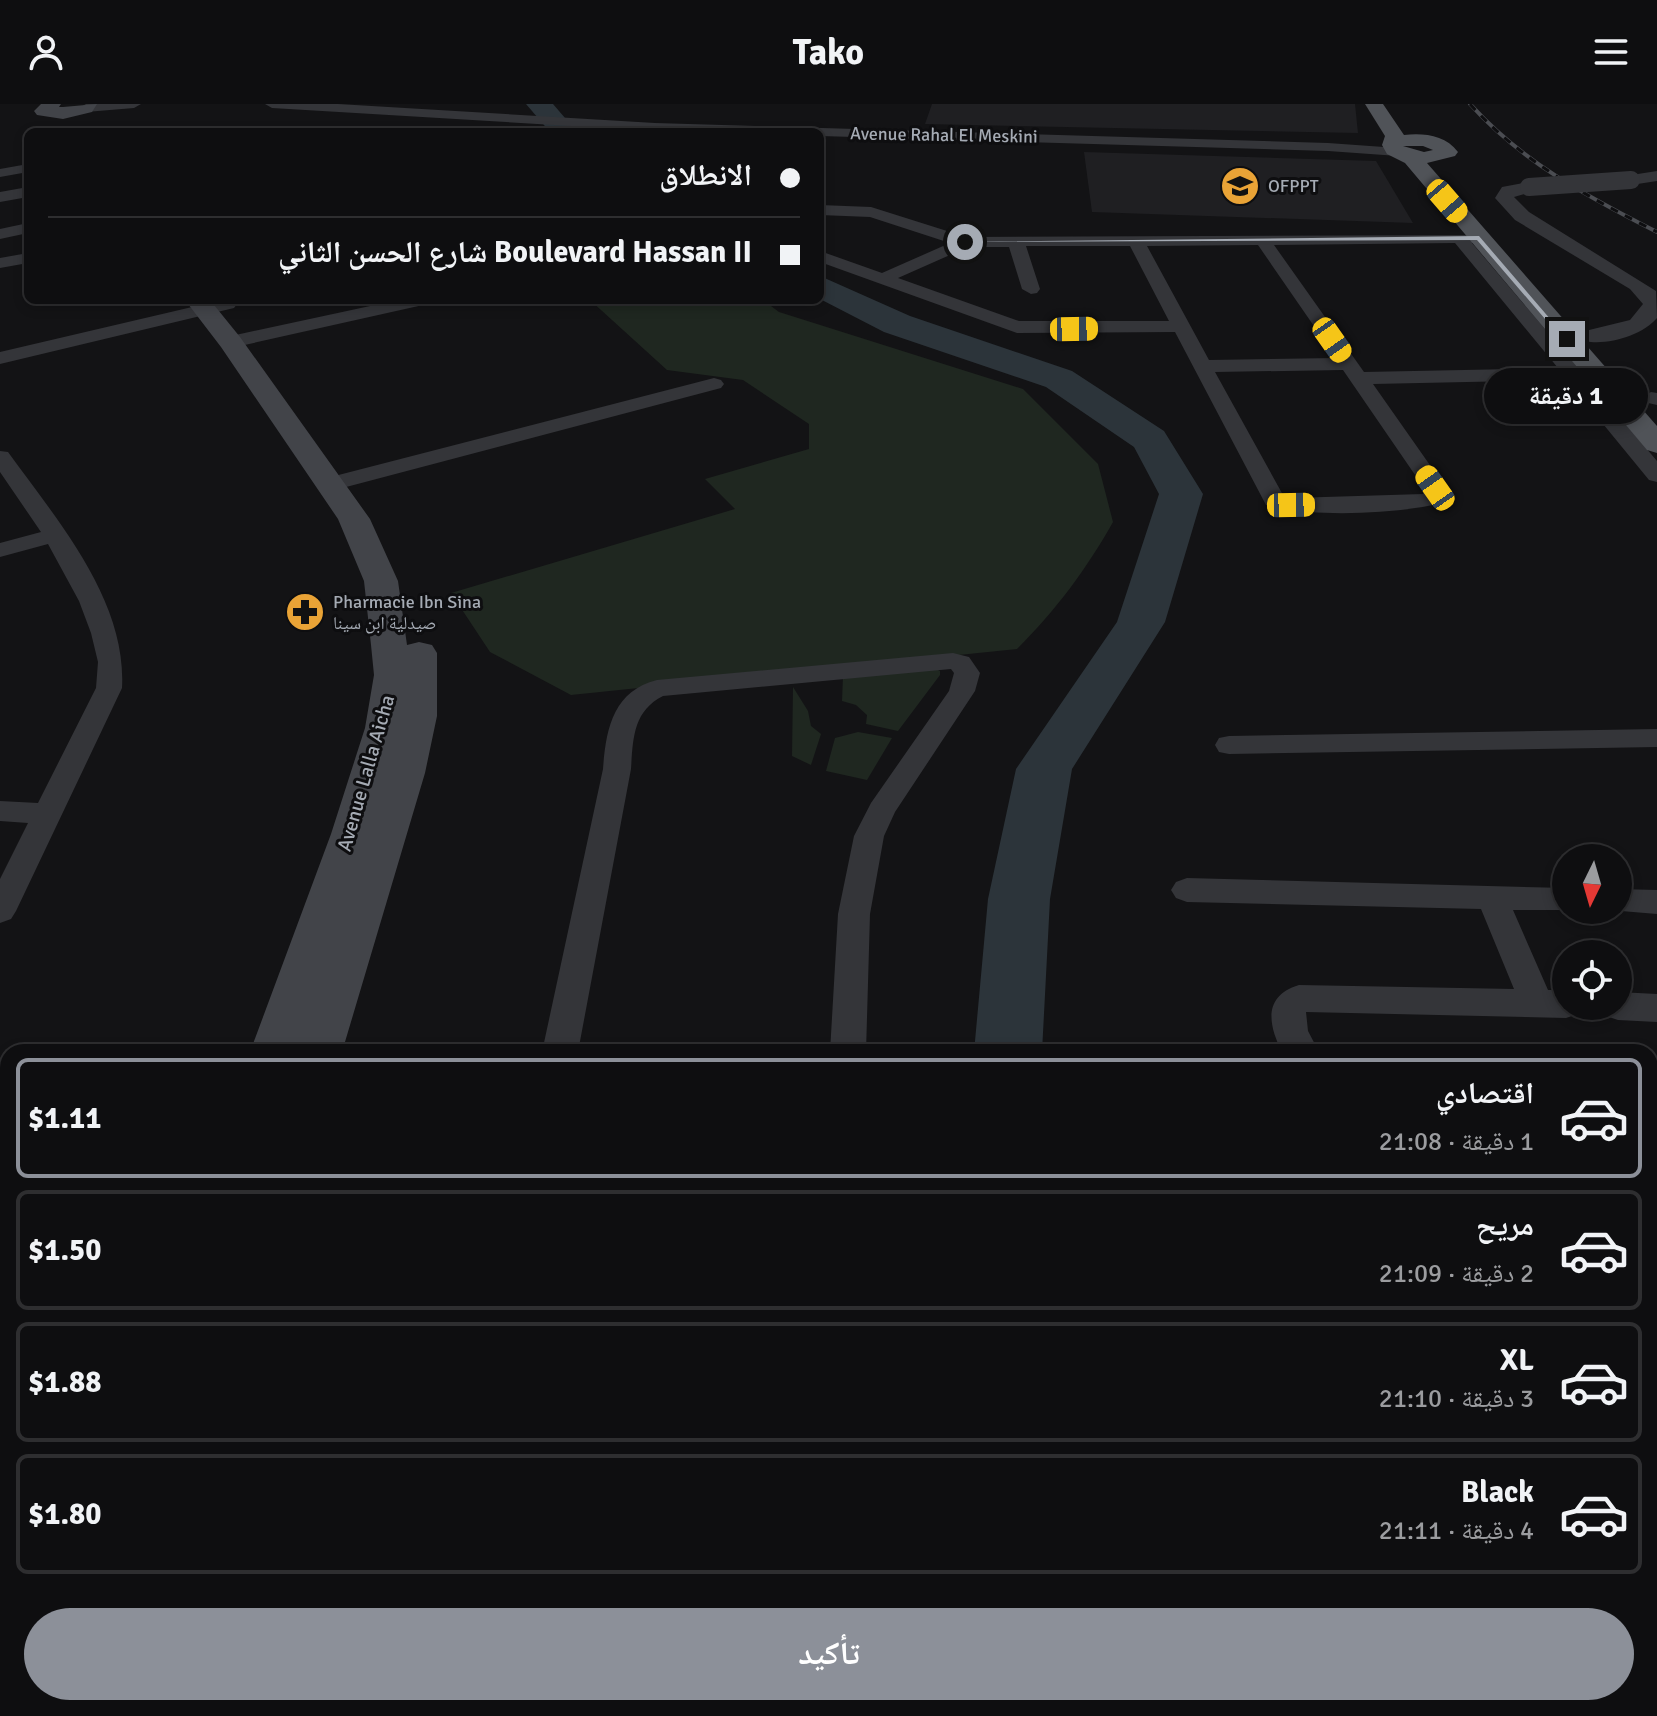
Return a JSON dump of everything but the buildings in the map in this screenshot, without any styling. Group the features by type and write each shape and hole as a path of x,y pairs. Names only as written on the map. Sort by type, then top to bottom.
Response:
{"main road":[{"path":"1374,104 1395,136 1396,148"},
{"path":"51,107 85,107 96,128"},
{"path":"51,107 69,128"},
{"path":"1420,124 1440,149 1444,162 1506,239 1615,359"},
{"path":"1396,148 1413,140 1440,149"},
{"path":"1396,148 1412,159 1469,238 1657,444"},
{"name":"Avenue Lalla Aicha","path":"215,304 342,481 392,543 410,593 417,629 421,687 405,773 320,1044"},
{"name":"Avenue Lalla Aicha","path":"277,1044 352,834 390,700 392,675 381,581 354,519 342,481"}],"street":[{"path":"85,107 134,104"},
{"name":"Avenue Rahal El Meskini","path":"272,104 586,124 620,119 1396,148"},
{"path":"300,121 319,107"},
{"path":"0,173 24,169"},
{"path":"1593,336 1632,327 1646,319 1654,304 1637,285 1507,203 1504,198 1508,191 1529,187 1657,176"},
{"path":"0,197 24,193"},
{"path":"824,210 871,212 965,242 1469,238 1572,374 1657,475"},
{"path":"0,234 24,229"},
{"path":"1136,241 1275,502 1285,505 1413,503 1434,498 1435,488 1263,240"},
{"path":"882,279 965,242"},
{"path":"1016,242 1031,289"},
{"path":"824,257 1017,327 1182,326"},
{"path":"0,263 24,259"},
{"path":"0,358 210,304"},
{"path":"336,304 346,318"},
{"path":"242,339 406,304"},
{"path":"1202,366 1572,374"},
{"path":"342,481 714,384"},
{"path":"0,457 55,535 96,612 112,665 109,688 0,911"},
{"path":"0,550 55,535"},
{"path":"562,1044 617,769 621,722 628,708 657,688 953,661 960,663 967,673 962,691 881,810 869,836 854,914 848,1044"},
{"path":"1229,745 1657,738"},
{"path":"0,811 45,814"},
{"path":"1187,890 1552,900"},
{"path":"1492,898 1551,1003"},
{"path":"1632,901 1657,902"},
{"path":"1296,1044 1288,1018 1290,1005 1299,998 1551,1003"},
{"path":"1632,1007 1657,1008"}],"shaded area":[{"path":"932,104 1355,104 1358,133 925,124"},
{"name":"OFPPT","path":"1084,152 1376,161 1413,223 1092,212"},
{"path":"594,304 768,304 779,312 1023,389 1098,464 1113,522 1070,589 1017,649 571,695 490,652 451,593 735,509 705,479 809,449 809,424 743,380 667,370"},
{"path":"934,668 940,671 940,675 898,731 866,724 867,715 856,705 842,701 843,676"},
{"path":"793,687 808,711 811,726 821,734 811,765 792,756"},
{"path":"858,732 892,738 867,780 826,771 835,738"}],"waterway":[{"path":"539,104 560,128"},
{"path":"824,288 897,324 1059,379 1150,440 1181,494 1141,622 1044,769 1019,899 1009,1044"}],"railway":[{"path":"1470,104 1511,144 1557,177 1657,232"}],"place":[{"name":"OFPPT","path":"1240,186"},
{"name":"Pharmacie Ibn Sina صيدلية ابن سينا","path":"305,612"}],"route":[{"path":"965,242 1479,238 1567,339"}]}
